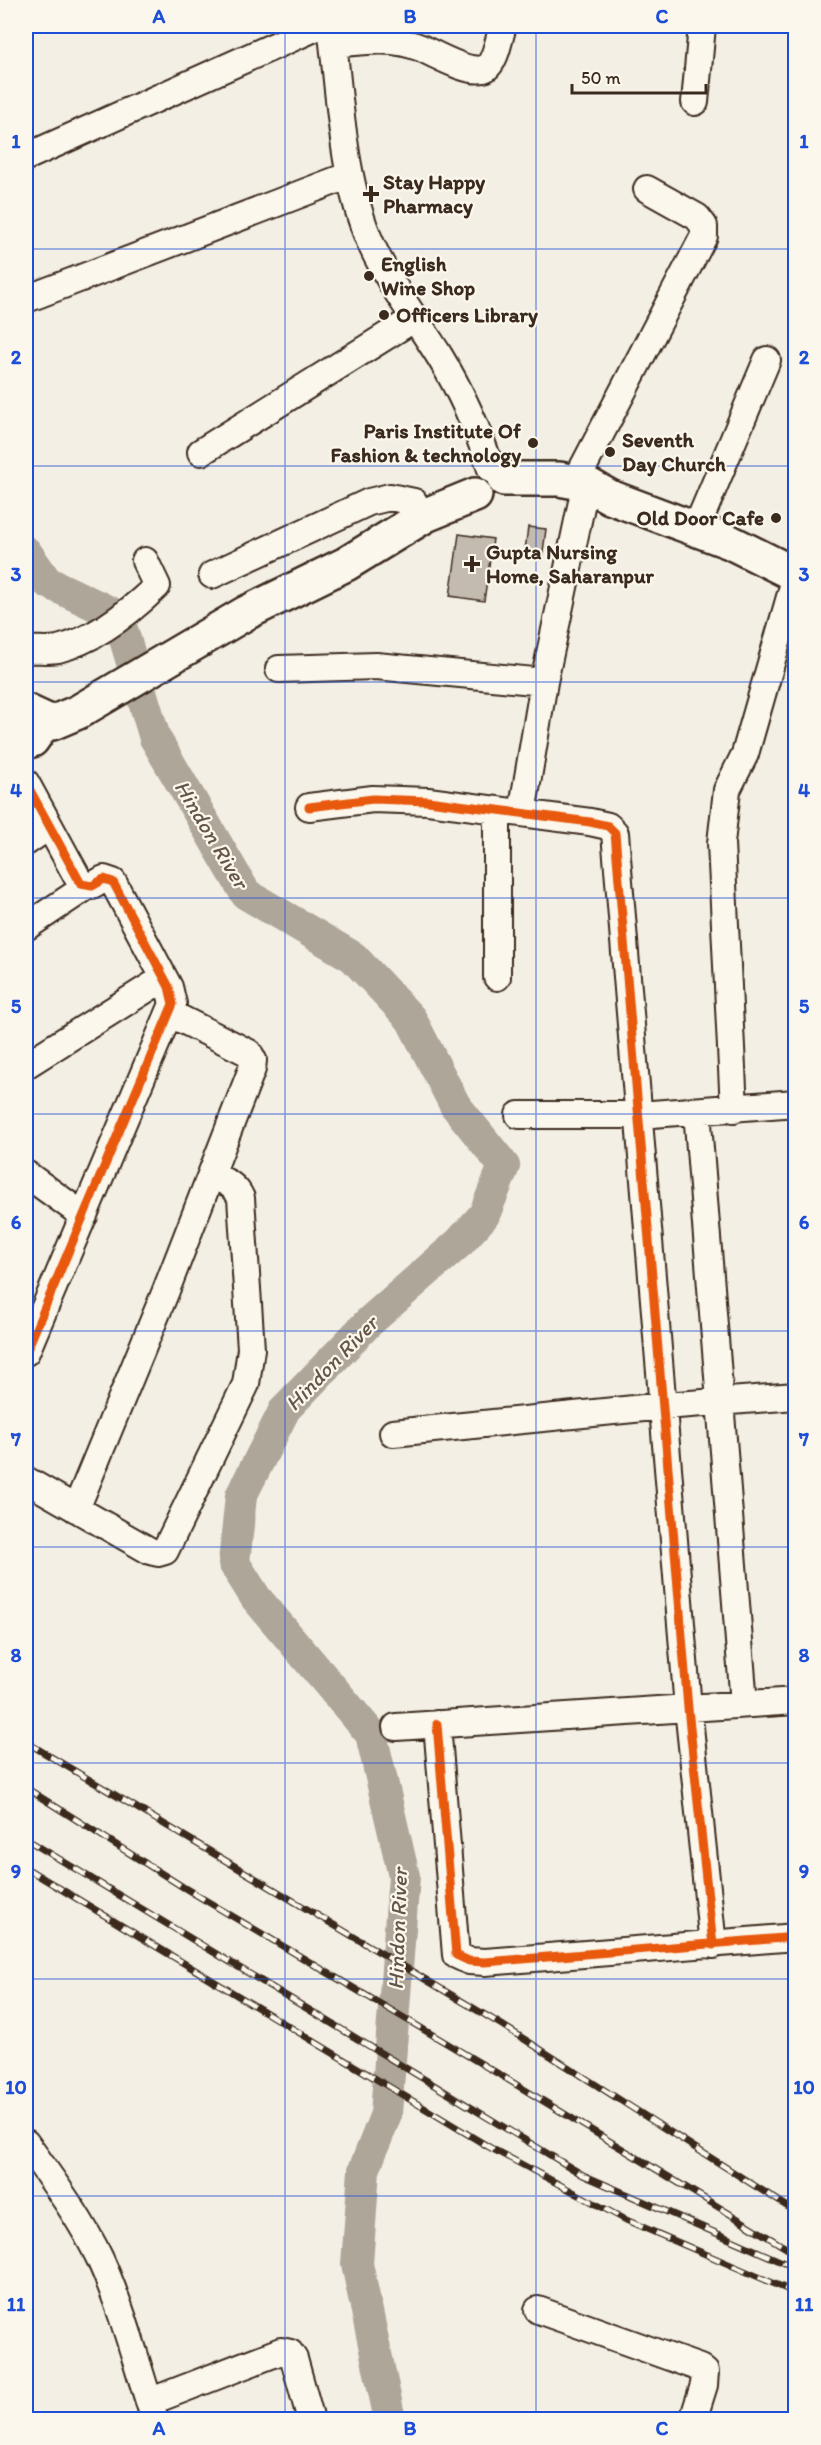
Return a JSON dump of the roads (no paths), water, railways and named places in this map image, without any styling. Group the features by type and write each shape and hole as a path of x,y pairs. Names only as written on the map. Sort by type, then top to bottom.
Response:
{"highway":[{"path":"29,724 52,723 78,712 246,613 277,600 304,583 346,564 426,515 489,483"},
{"path":"304,583 330,558 414,502 489,483 590,492 696,528 795,575"}],"street":[{"path":"26,157 328,32 391,40 417,47 462,67 482,70 488,67 493,58 502,26"},
{"path":"695,102 702,26"},
{"path":"328,32 350,175 357,206 372,245 460,392 489,483"},
{"path":"29,298 350,175"},
{"path":"522,813 544,682 590,492 704,236 704,226 697,217 647,189"},
{"path":"201,452 415,318"},
{"path":"696,528 766,360"},
{"path":"212,575 369,502 390,497 414,502"},
{"path":"26,650 58,649 96,633 135,607 157,586 145,561"},
{"path":"734,1109 721,843 723,818 727,790 745,754 795,575"},
{"path":"279,669 376,666 544,682"},
{"path":"26,783 77,880 87,887"},
{"path":"309,807 373,799 428,801 590,822 608,826 615,833 688,1708 713,1945"},
{"path":"497,810 497,977"},
{"path":"26,842 48,827"},
{"path":"26,927 87,887 104,879 113,882 172,995 171,1014 27,1343"},
{"path":"26,1065 164,978"},
{"path":"76,1509 252,1069 253,1060 242,1049 171,1014"},
{"path":"519,1115 639,1115 795,1103"},
{"path":"696,1111 744,1704"},
{"path":"26,1174 84,1216"},
{"path":"26,1480 150,1551 158,1553 165,1551 246,1384 251,1349 241,1198 237,1189 231,1184 211,1175"},
{"path":"393,1433 664,1406 795,1396"},
{"path":"396,1726 795,1701"},
{"path":"436,1724 456,1955 469,1961 485,1962 795,1937"},
{"path":"26,2143 59,2189 99,2259 116,2299 152,2411 282,2350 290,2353 294,2359 310,2420"},
{"path":"538,2310 705,2372 693,2420"}],"waterway":[{"name":"Hindon River","path":"26,552 47,582 118,616 155,738 246,894 353,957 411,1019 455,1105 504,1166 484,1215 460,1242 369,1322 285,1409 241,1496 234,1563 256,1598 371,1734 404,1876 386,2114 364,2170 357,2264 390,2420"}],"railway":[{"path":"26,1742 502,2025 796,2212"},
{"path":"26,1788 183,1887 796,2254"},
{"path":"26,1839 583,2175 796,2268"},
{"path":"26,1868 489,2147 626,2220 796,2293"}],"place":[{"name":"Stay Happy Pharmacy","path":"371,194"},
{"name":"English Wine Shop","path":"369,276"},
{"name":"Officers Library","path":"384,315"},
{"name":"Paris Institute Of Fashion & technology","path":"533,443"},
{"name":"Seventh Day Church","path":"610,452"},
{"name":"Old Door Cafe","path":"776,518"},
{"name":"Gupta Nursing Home, Saharanpur","path":"472,564"}]}
